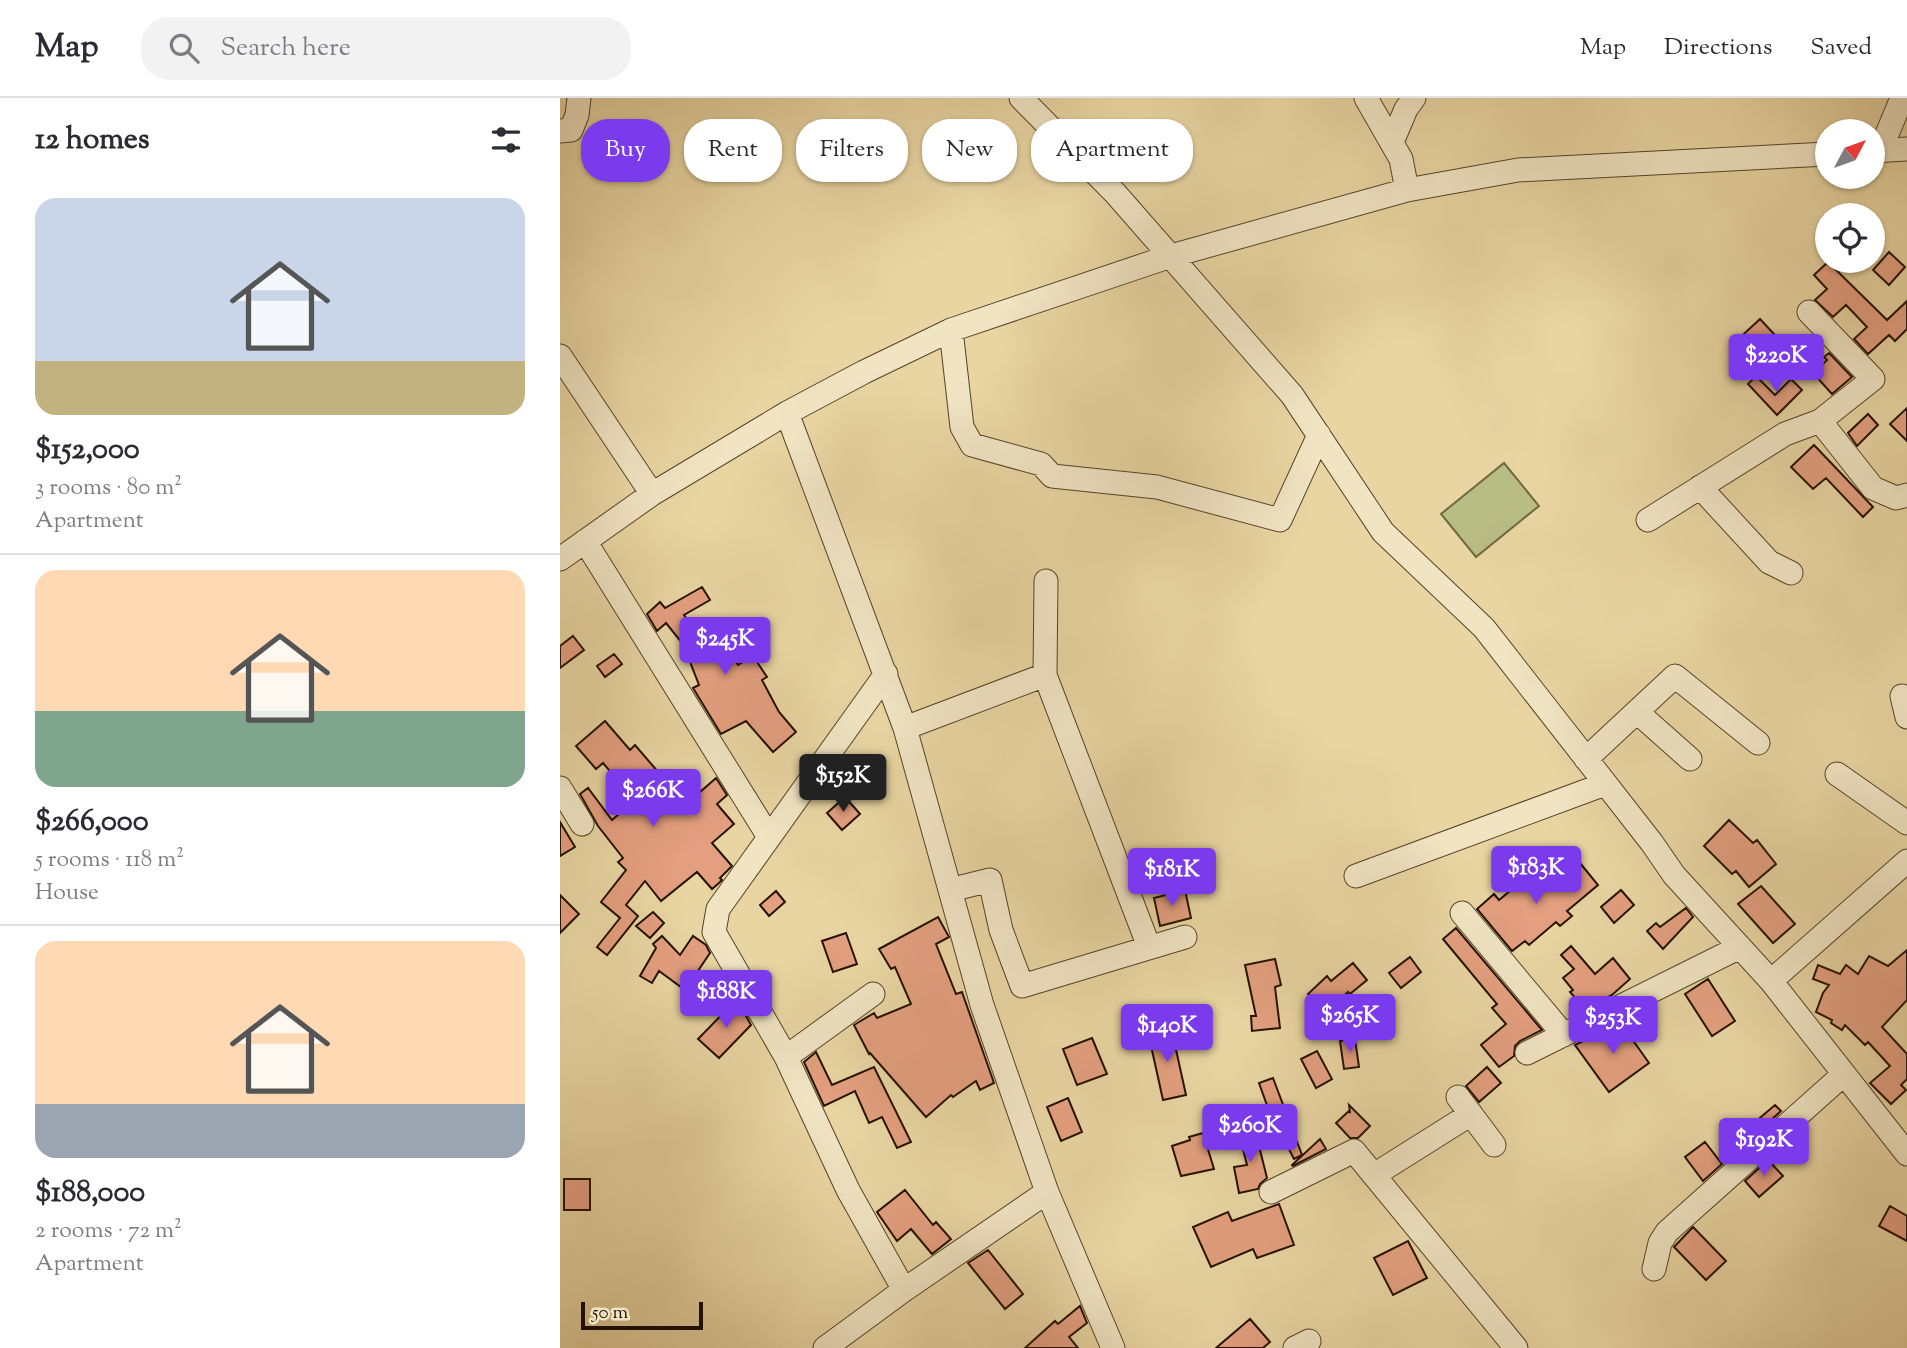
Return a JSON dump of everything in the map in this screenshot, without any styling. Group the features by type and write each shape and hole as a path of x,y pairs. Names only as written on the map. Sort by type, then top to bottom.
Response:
{"street":[{"path":"560,131 571,130 577,115 579,98"},
{"path":"1021,98 1115,193 1292,395 1383,532 1485,628 1674,875 1770,981 1907,1154"},
{"path":"1366,98 1401,159 1407,190"},
{"path":"1392,142 1406,109 1414,98"},
{"path":"1885,133 1902,98"},
{"path":"1885,150 1907,149"},
{"path":"560,559 652,494 787,412 951,330 1171,256 1407,190 1518,170 1815,155"},
{"path":"1648,520 1785,434 1820,421 1873,379 1810,312"},
{"path":"951,330 962,427 972,445 1041,464 1052,475 1157,487 1280,520 1319,435"},
{"path":"560,356 652,494"},
{"path":"787,412 905,728 982,1004 1047,1192 1106,1345"},
{"path":"1820,421 1872,488 1896,498 1907,495"},
{"path":"1700,487 1769,562 1791,573"},
{"path":"585,541 769,837"},
{"path":"1046,582 1045,675 1149,947"},
{"path":"886,674 718,909 714,932 786,1057 848,1190 904,1290"},
{"path":"905,728 1045,675"},
{"path":"1586,759 1675,676 1758,743"},
{"path":"1637,712 1690,759"},
{"path":"1837,774 1907,823"},
{"path":"1356,876 1605,783"},
{"path":"560,788 582,824"},
{"path":"1770,981 1907,862"},
{"path":"950,890 990,880 1001,930 1022,986 1185,937"},
{"path":"1462,913 1564,1035"},
{"path":"1527,1053 1740,947"},
{"path":"786,1057 873,994"},
{"path":"1654,1269 1660,1243 1667,1232 1844,1074"},
{"path":"1374,1175 1465,1106 1494,1144"},
{"path":"1271,1192 1354,1151 1516,1348"},
{"path":"830,1347 904,1290 1047,1192"}],"green space":[{"path":"1504,463 1539,506 1476,557 1441,514"}],"building":[{"path":"1889,252 1905,267 1889,285 1876,273 1885,273 1885,256"},
{"path":"1839,273 1887,320 1907,301 1907,329 1895,341 1889,335 1868,354 1854,339 1867,327 1846,305 1833,317 1815,300 1827,289 1814,275"},
{"path":"1760,319 1774,334 1746,360 1732,345"},
{"path":"1829,353 1852,377 1832,394 1813,373 1827,360 1824,357"},
{"path":"1756,376 1775,395 1791,379 1802,390 1777,415 1748,384"},
{"path":"1907,408 1907,441 1890,424"},
{"path":"1868,414 1878,425 1857,446 1848,433"},
{"path":"1814,445 1873,507 1863,517 1826,478 1813,489 1791,467"},
{"path":"702,587 710,600 684,615 708,645 721,639 738,665 753,656 767,677 762,680 779,712 796,732 773,752 746,721 721,734 693,688 699,685 683,644 666,623 657,631 647,614 660,602 665,608"},
{"path":"573,636 584,650 560,668 560,646"},
{"path":"614,654 622,664 605,677 597,666"},
{"path":"605,721 630,750 635,745 659,773 656,776 683,807 716,778 727,795 717,804 734,824 712,843 732,866 720,878 722,880 712,889 697,872 661,901 645,881 626,905 638,916 607,955 597,947 620,918 601,902 626,870 618,862 623,858 598,826 580,794 588,788 612,820 635,800 603,763 596,769 576,746"},
{"path":"845,797 860,814 842,830 827,813"},
{"path":"1729,820 1753,843 1757,840 1776,864 1749,887 1736,871 1732,874 1704,846"},
{"path":"560,822 575,847 560,856"},
{"path":"1580,863 1598,885 1567,911 1572,916 1560,926 1556,922 1529,945 1525,941 1512,951 1477,909 1494,894 1499,900 1535,870 1551,888"},
{"path":"1761,886 1795,924 1773,943 1738,904"},
{"path":"1185,890 1191,918 1160,926 1154,898"},
{"path":"1621,890 1634,905 1614,923 1601,907"},
{"path":"776,891 785,902 769,916 760,905"},
{"path":"560,895 579,914 560,933"},
{"path":"1686,908 1693,917 1663,949 1647,931 1656,923 1660,927"},
{"path":"653,912 664,923 650,938 636,926"},
{"path":"938,917 949,937 936,944 956,994 962,992 994,1083 980,1090 976,1081 953,1097 951,1095 926,1117 869,1054 854,1025 874,1013 877,1018 911,1004 895,967 891,969 879,949"},
{"path":"1456,928 1542,1030 1520,1041 1515,1046 1514,1056 1499,1067 1481,1045 1506,1024 1492,1008 1497,1004 1443,939"},
{"path":"846,933 857,964 833,972 822,941"},
{"path":"662,936 680,955 693,936 706,945 710,953 685,990 659,971 652,983 640,976 656,948 653,944"},
{"path":"1571,946 1595,974 1613,958 1630,979 1612,995 1585,1009 1570,992 1573,990 1563,978 1574,969 1561,955"},
{"path":"1907,950 1907,1000 1882,1027 1907,1054 1907,1079 1901,1085 1906,1090 1891,1104 1870,1083 1890,1066 1868,1042 1865,1045 1845,1025 1842,1030 1831,1023 1832,1020 1816,1012 1829,985 1813,979 1818,965 1840,974 1846,965 1858,974 1869,956 1888,966"},
{"path":"1410,957 1421,972 1401,988 1389,973"},
{"path":"1275,959 1281,985 1275,987 1280,1028 1252,1031 1251,1016 1256,1016 1245,965"},
{"path":"1353,963 1367,980 1350,994 1348,992 1325,1013 1308,994 1327,976 1331,981"},
{"path":"1708,979 1735,1021 1712,1036 1685,994"},
{"path":"737,999 751,1025 719,1058 698,1039"},
{"path":"1620,1022 1649,1063 1609,1092 1575,1045"},
{"path":"1171,1027 1186,1095 1163,1100 1148,1032"},
{"path":"1092,1038 1107,1074 1077,1085 1063,1049"},
{"path":"1355,1039 1359,1067 1344,1069 1340,1041"},
{"path":"1317,1051 1332,1079 1316,1088 1301,1059"},
{"path":"816,1052 832,1085 874,1067 911,1142 897,1148 882,1117 869,1123 855,1091 824,1106 804,1062"},
{"path":"1487,1067 1501,1083 1479,1102 1466,1086"},
{"path":"1273,1078 1302,1155 1294,1159 1280,1132 1277,1133 1259,1083"},
{"path":"1068,1098 1082,1132 1061,1141 1047,1107"},
{"path":"1349,1105 1370,1126 1358,1138 1350,1138 1336,1123 1349,1111 1350,1113"},
{"path":"1775,1105 1781,1111 1761,1129 1755,1122"},
{"path":"1255,1130 1267,1178 1258,1189 1239,1193 1234,1167 1247,1165 1239,1133"},
{"path":"1203,1133 1214,1169 1181,1176 1172,1146"},
{"path":"1320,1139 1326,1149 1292,1165"},
{"path":"1705,1142 1722,1164 1703,1181 1685,1157"},
{"path":"1768,1160 1783,1176 1759,1197 1745,1181"},
{"path":"564,1179 590,1179 590,1210 564,1210"},
{"path":"905,1190 933,1225 936,1222 951,1239 932,1254 911,1229 897,1241 877,1212"},
{"path":"1279,1204 1294,1245 1257,1258 1253,1249 1211,1267 1193,1227 1228,1212 1232,1221"},
{"path":"1890,1206 1907,1216 1907,1241 1879,1226"},
{"path":"1693,1227 1726,1261 1706,1280 1674,1247"},
{"path":"1408,1241 1427,1278 1393,1295 1374,1258"},
{"path":"988,1250 1023,1294 1005,1309 968,1263"},
{"path":"1080,1306 1087,1323 1069,1337 1078,1348 1025,1348 1055,1321 1058,1324"},
{"path":"1250,1319 1270,1342 1263,1348 1216,1348"}]}
